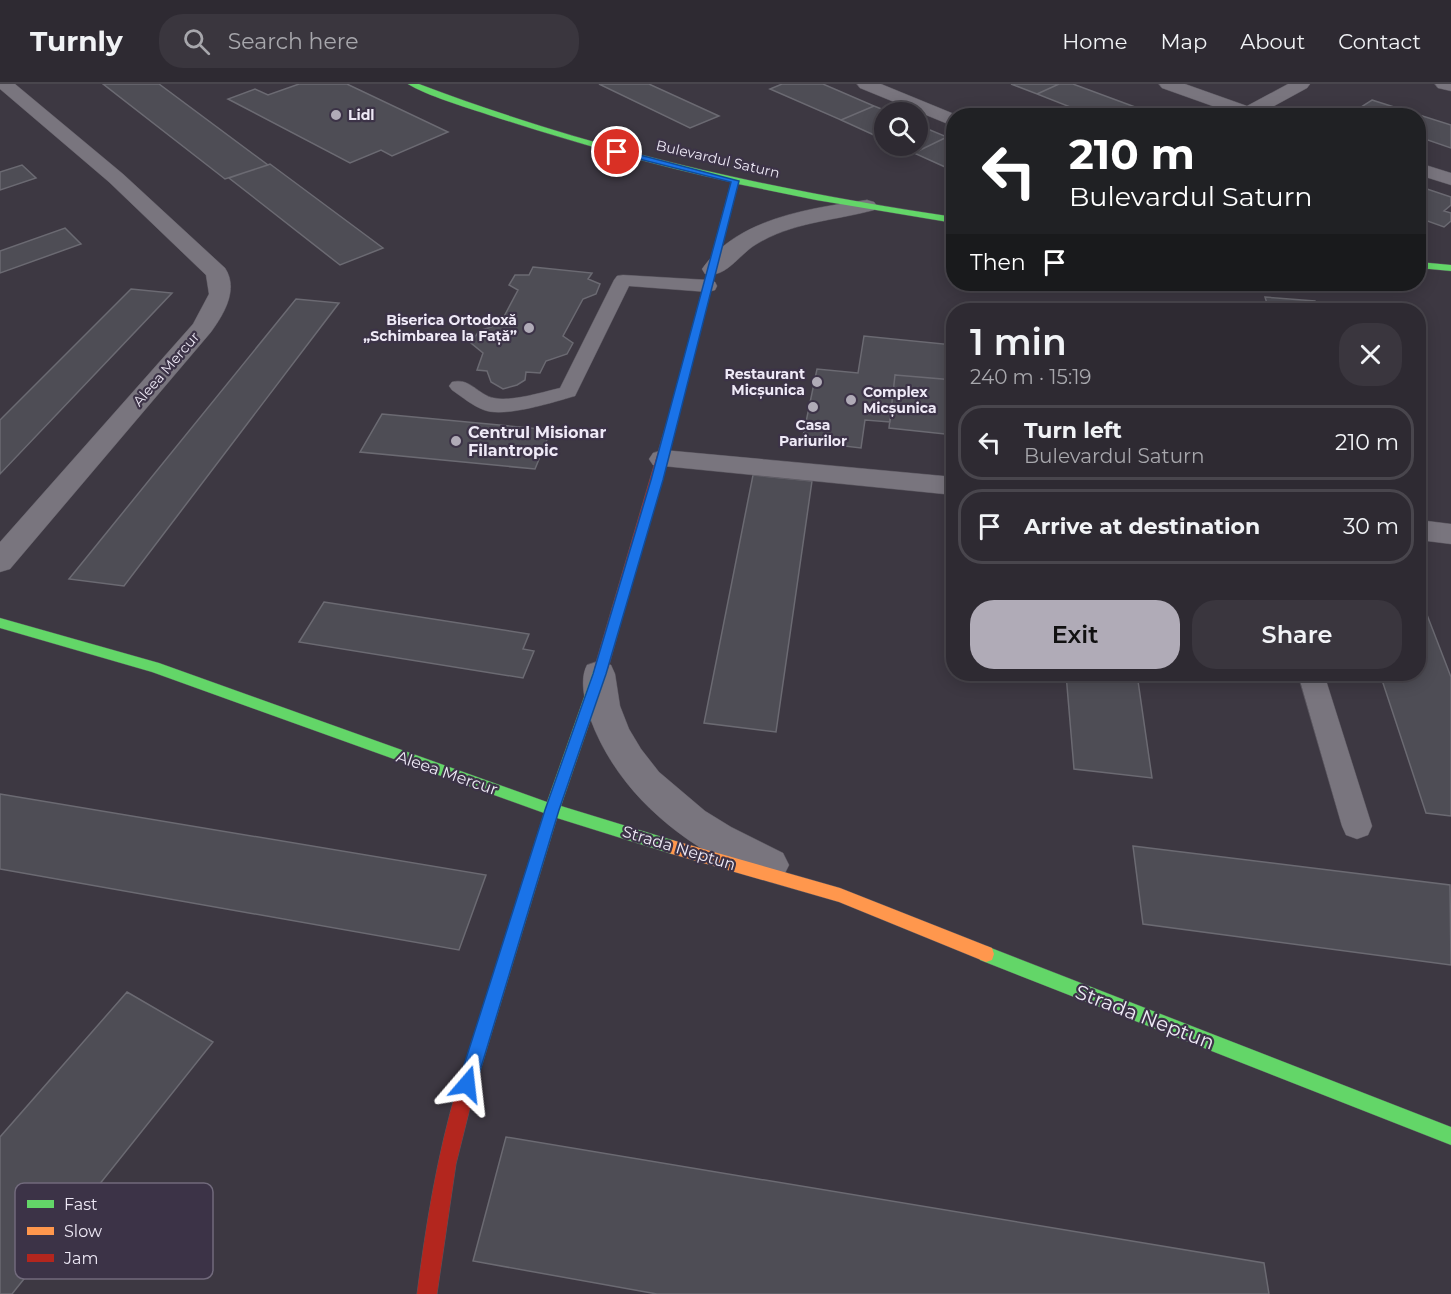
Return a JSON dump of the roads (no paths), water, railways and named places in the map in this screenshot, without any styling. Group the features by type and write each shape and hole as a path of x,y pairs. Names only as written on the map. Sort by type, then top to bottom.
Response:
{"street":[{"name":"Aleea Mercur","path":"0,561 203,327 220,294 218,273 116,178 5,84"},
{"name":"Bulevardul Saturn","path":"412,84 552,134 735,181 946,219"},
{"path":"866,84 946,117"},
{"path":"1168,84 1234,108"},
{"path":"1260,108 1301,84"},
{"path":"1444,84 1451,86"},
{"path":"1426,171 1451,179"},
{"name":"Strada Neptun","path":"427,1294 439,1203 453,1128 552,810 599,674 663,459 735,181"},
{"path":"710,278 730,251 775,226 824,212 867,206"},
{"path":"1426,266 1451,268"},
{"path":"663,459 946,485"},
{"path":"1426,531 1451,534"},
{"name":"Aleea Mercur","path":"0,622 162,669 214,690 552,810"},
{"name":"Strada Neptun","path":"599,674 603,706 614,735 630,763 655,791 692,821 743,853 1069,988 1451,1136"},
{"name":"Strada Neptun","path":"552,810 840,895"}],"lane":[{"path":"459,386 490,405 531,402 567,392 623,280 710,278"},
{"path":"1313,681 1357,826"}],"place":[{"name":"Lidl","path":"336,115"},
{"name":"Biserica Ortodoxă „Schimbarea la Față”","path":"529,328"},
{"name":"Restaurant Micșunica","path":"817,382"},
{"name":"Complex Micșunica","path":"851,400"},
{"name":"Casa Pariurilor","path":"813,407"},
{"name":"Centrul Misionar Filantropic","path":"456,441"}]}
